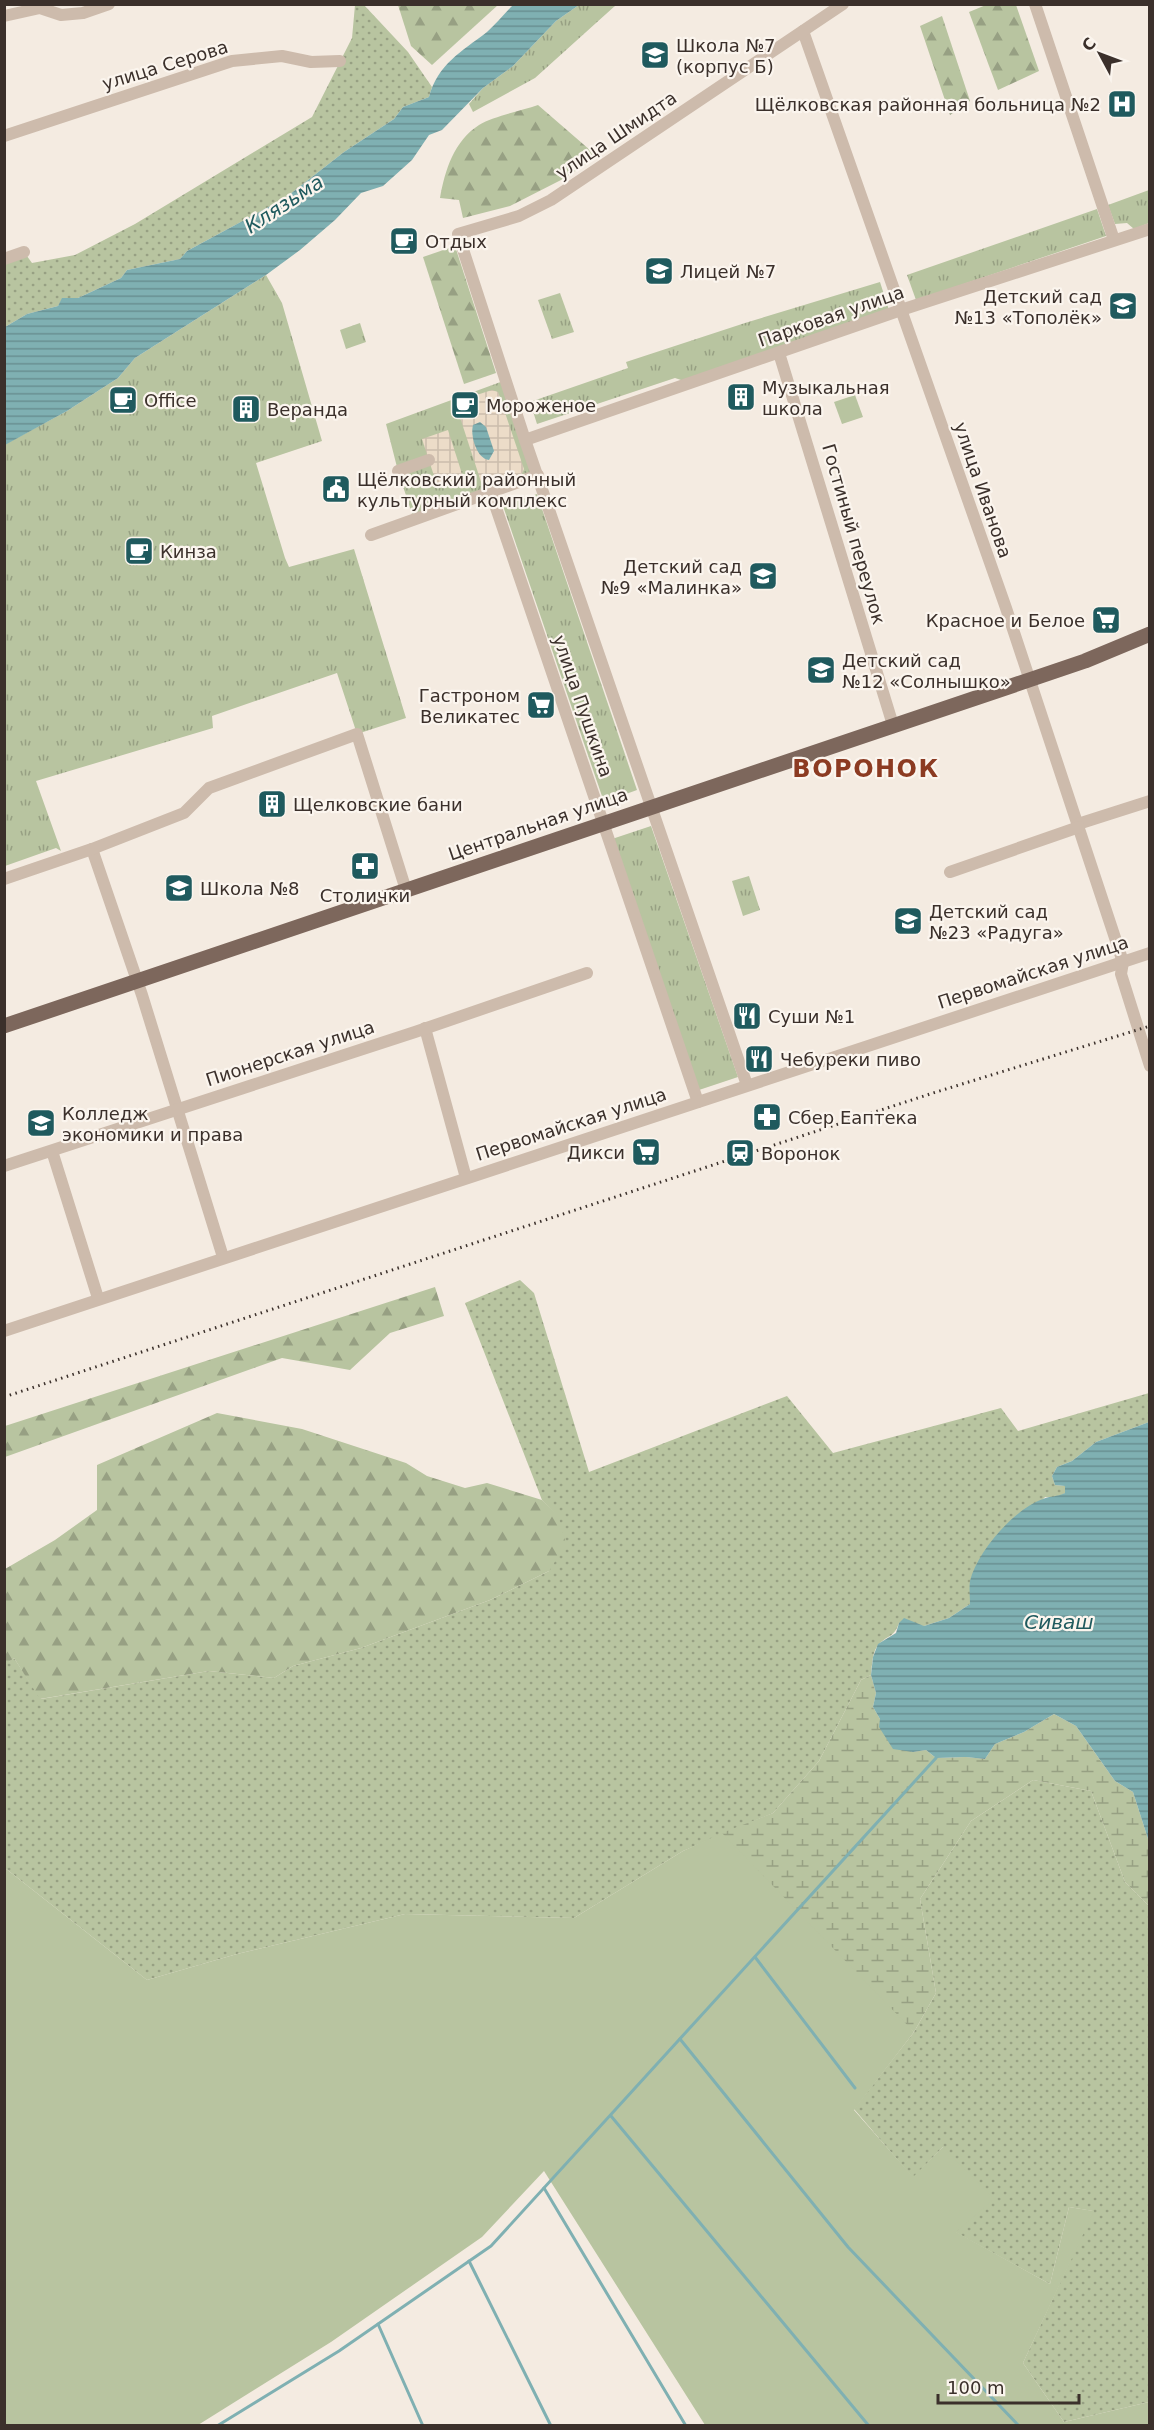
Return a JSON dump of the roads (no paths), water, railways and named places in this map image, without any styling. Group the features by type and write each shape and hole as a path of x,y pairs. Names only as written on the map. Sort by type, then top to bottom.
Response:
{"main road":[{"name":"Центральная улица","path":"4,1026 1085,661 1149,634"},
{"name":"Центральная улица","path":"1085,661 1115,656 1149,645"}],"street":[{"path":"4,16 40,8 61,15 83,13 109,4"},
{"name":"улица Шмидта","path":"525,440 458,234 519,216 551,200 843,4"},
{"path":"1035,4 1114,240"},
{"name":"улица Иванова","path":"803,31 1079,825 1123,962 1121,974 1149,1066"},
{"name":"улица Серова","path":"4,136 232,61 282,56 311,62 340,61"},
{"name":"Парковая улица","path":"525,440 901,310 1149,229"},
{"path":"4,259 24,252"},
{"name":"Гостиный переулок","path":"779,353 893,725"},
{"path":"371,535 538,475 525,440"},
{"path":"398,471 429,460"},
{"name":"улица Пушкина","path":"538,475 747,1085"},
{"name":"улица Пушкина","path":"491,493 698,1102"},
{"path":"4,879 92,849 184,813 209,788 357,734 406,890"},
{"path":"950,872 1149,801"},
{"path":"92,849 137,982 223,1257"},
{"name":"Первомайская улица","path":"4,1331 98,1298 1149,953"},
{"name":"Пионерская улица","path":"4,1166 586,973"},
{"path":"425,1028 466,1178"},
{"path":"52,1150 98,1298"}],"water":[{"name":"Клязьма","path":"513,5 579,5 556,21 513,66 483,88 442,130 429,135 412,160 383,186 361,193 335,220 300,250 266,275 135,358 118,378 67,411 5,445 5,327 27,314 58,306 62,298 78,298 121,278 127,270 180,259 187,251 285,198 344,152 394,119 403,107 429,97 444,67 487,32"},
{"path":"480,422 486,427 494,451 489,460 481,456 474,441 473,425"},
{"name":"Сиваш","path":"1150,1422 1149,1842 1133,1792 1115,1781 1076,1726 1054,1714 1024,1732 995,1744 985,1759 936,1758 926,1750 913,1752 893,1749 879,1727 880,1719 873,1707 876,1693 871,1675 873,1657 878,1644 896,1633 899,1623 904,1618 924,1626 949,1618 970,1604 970,1581 974,1570 980,1557 998,1533 1032,1504 1065,1493 1065,1486 1055,1485 1052,1476 1057,1467 1072,1461 1096,1442"}],"waterway":[{"path":"217,2426 339,2351 491,2246 936,1758"},
{"path":"755,1957 855,2088"},
{"path":"680,2039 848,2247 1019,2426"},
{"path":"611,2116 869,2426"},
{"path":"544,2188 686,2426"},
{"path":"469,2261 551,2426"},
{"path":"378,2324 423,2426"}],"railway":[{"path":"4,1397 933,1093 1150,1026"}],"place":[{"name":"Школа №7 (корпус Б)","path":"655,55"},
{"name":"Щёлковская районная больница №2","path":"1122,104"},
{"name":"Отдых","path":"404,241"},
{"name":"Лицей №7","path":"659,271"},
{"name":"Детский сад №13 «Тополёк»","path":"1123,306"},
{"name":"Музыкальная школа","path":"741,397"},
{"name":"Office","path":"123,400"},
{"name":"Мороженое","path":"465,405"},
{"name":"Веранда","path":"246,409"},
{"name":"Щёлковский районный культурный комплекс","path":"336,489"},
{"name":"Кинза","path":"139,551"},
{"name":"Детский сад №9 «Малинка»","path":"763,576"},
{"name":"Красное и Белое","path":"1106,620"},
{"name":"Детский сад №12 «Солнышко»","path":"821,670"},
{"name":"Гастроном Великатес","path":"541,705"},
{"name":"Щелковские бани","path":"272,804"},
{"name":"Столички","path":"365,866"},
{"name":"Школа №8","path":"179,888"},
{"name":"Детский сад №23 «Радуга»","path":"908,921"},
{"name":"Суши №1","path":"747,1016"},
{"name":"Чебуреки пиво","path":"759,1059"},
{"name":"Сбер Еаптека","path":"767,1117"},
{"name":"Колледж экономики и права","path":"41,1123"},
{"name":"Дикси","path":"646,1152"},
{"name":"Воронок","path":"740,1153"}],"district":[{"name":"ВОРОНОК","path":"866,769"}]}
